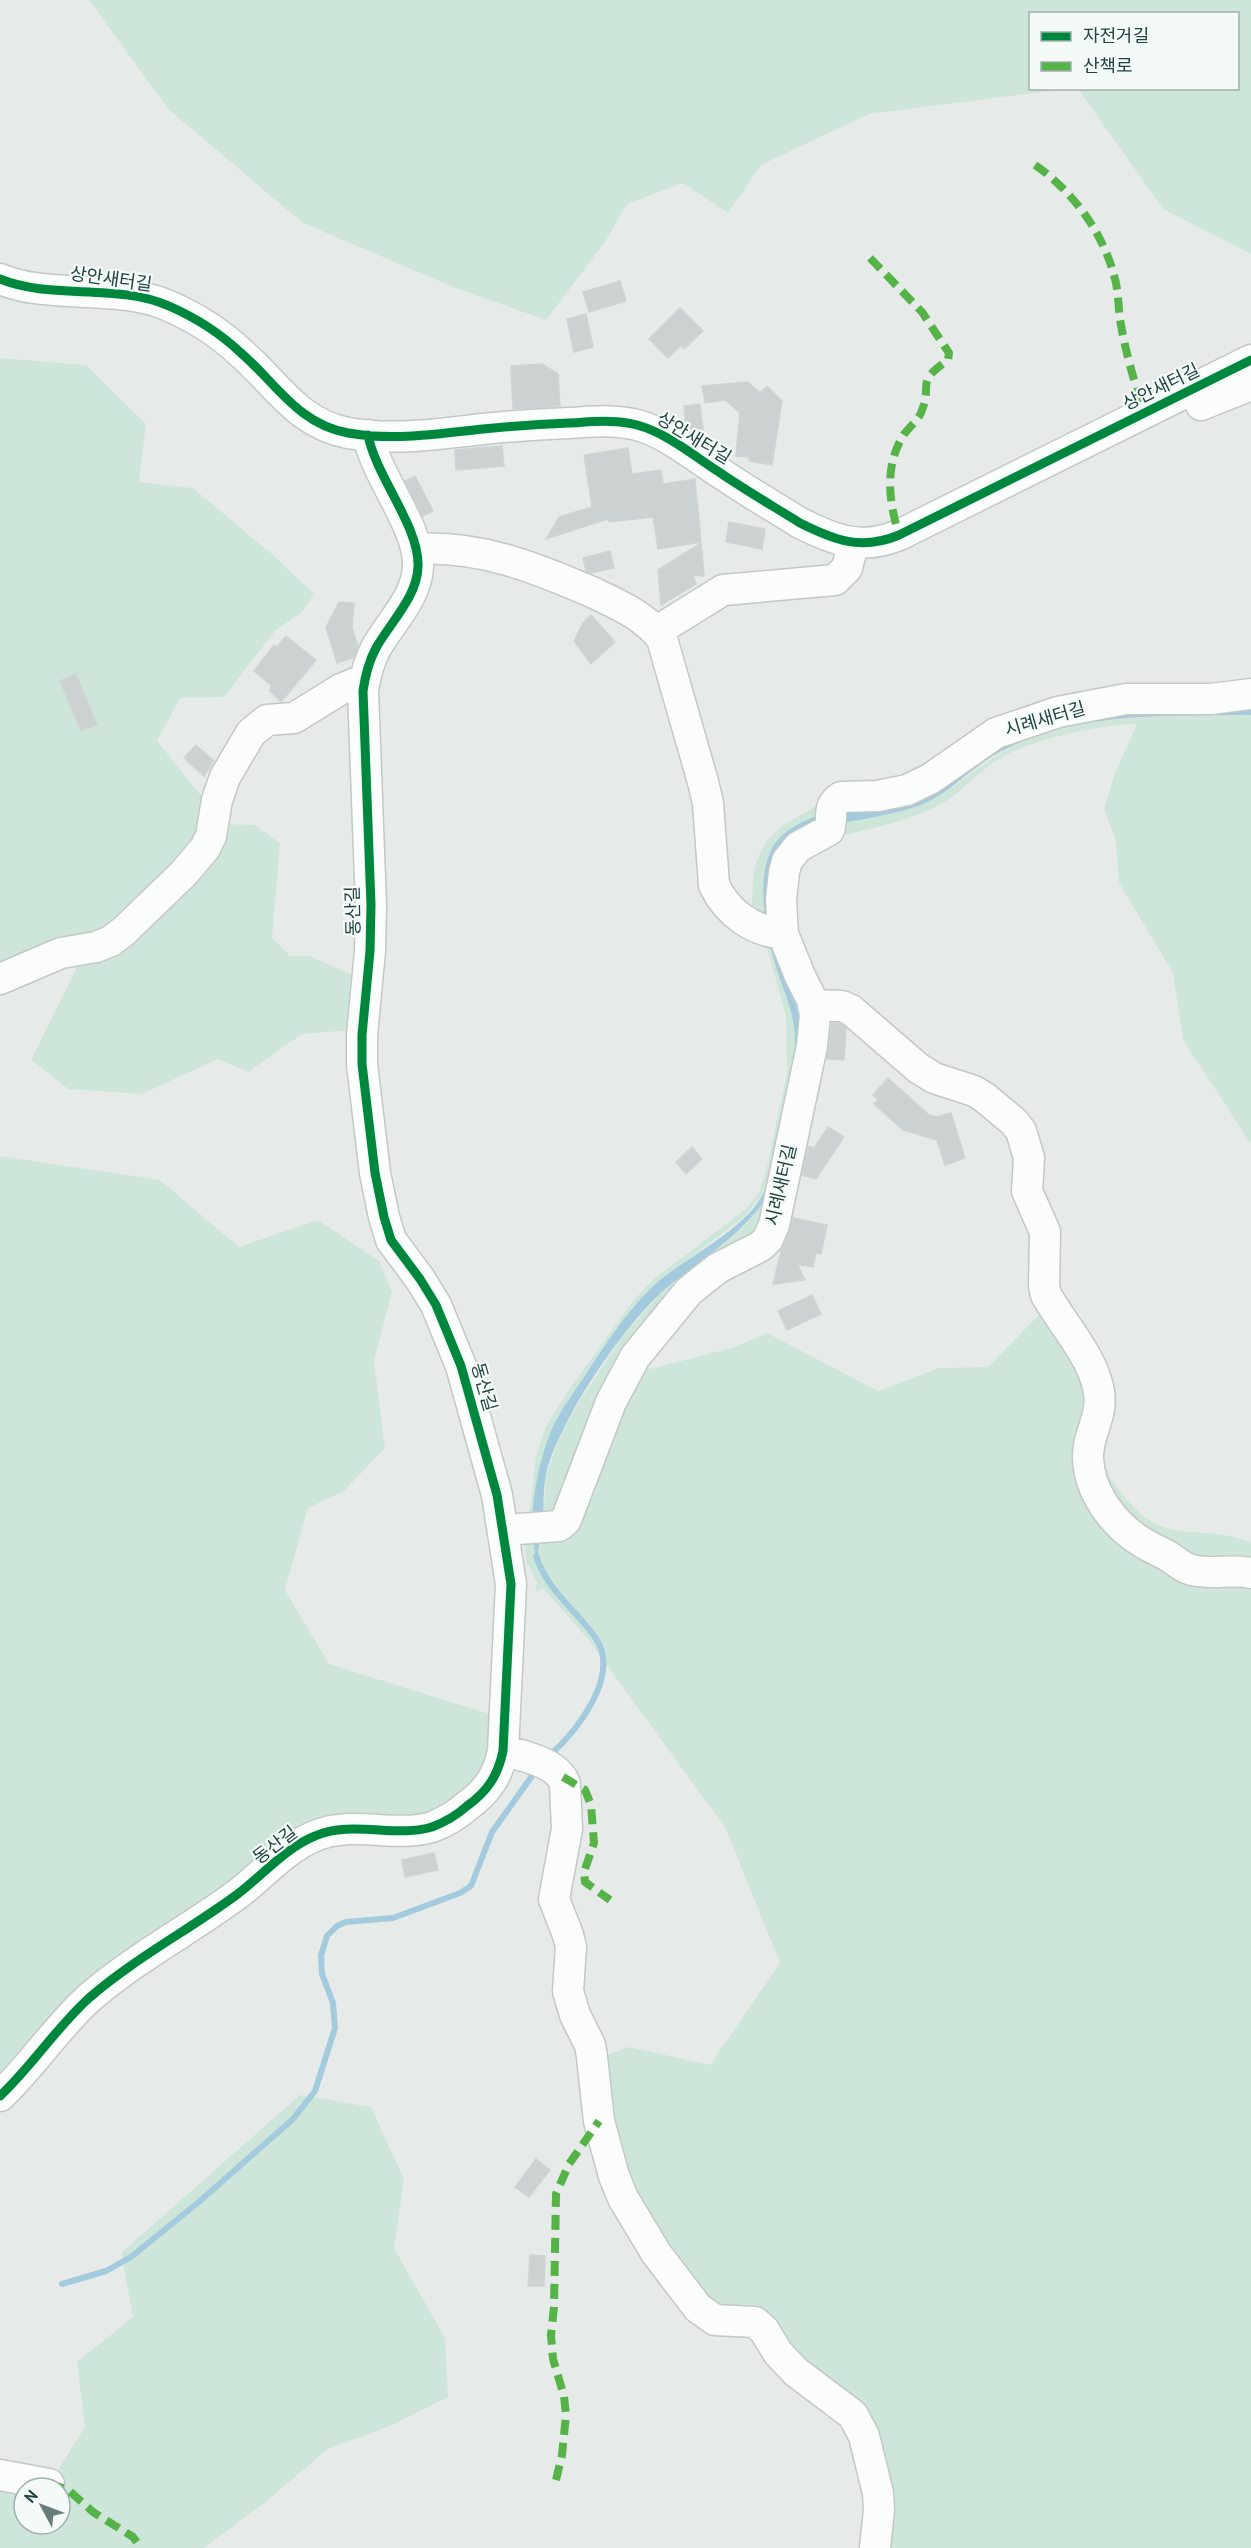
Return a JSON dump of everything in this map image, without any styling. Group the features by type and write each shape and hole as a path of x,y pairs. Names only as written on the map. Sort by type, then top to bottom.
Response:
{"street":[{"name":"상안새터길","path":"0,279 29,286 126,295 168,305 194,319 241,352 286,401 327,427 346,433 430,435 516,425 634,424 669,440 800,523 853,544 870,543 898,535 1251,360"},
{"path":"1144,413 1162,418 1251,385"},
{"name":"동산길","path":"0,2096 66,2022 108,1982 134,1962 236,1896 297,1846 315,1836 331,1831 414,1830 446,1821 488,1788 499,1768 503,1751 511,1584 527,1528 497,1496 461,1366 436,1305 391,1240 375,1173 362,1064 371,905 362,703 365,679 376,649 417,579 418,568 416,549 380,469 368,435"},
{"path":"657,631 723,590 835,580 847,568 853,544"},
{"path":"416,549 454,549 520,562 626,609 657,631 662,639 708,803 714,885 718,894 741,918 774,933"},
{"path":"0,979 61,953 96,947 111,941 124,931 184,873 206,848 225,777 251,733 267,720 294,718 341,689 365,679"},
{"name":"시례새터길","path":"527,1528 563,1523 571,1513 610,1402 635,1357 682,1299 701,1280 718,1268 761,1246 768,1239 778,1207 815,1029 814,1005 774,933 787,861 798,847 827,833 832,804 841,797 892,794 920,784 990,736 1032,719 1126,699 1211,699 1251,694"},
{"path":"814,1005 842,1006 851,1010 918,1068 934,1078 974,1091 984,1097 1014,1122 1021,1131 1029,1158 1027,1191 1045,1232 1044,1286 1046,1295 1091,1368 1099,1389 1099,1414 1088,1455 1092,1481 1099,1497 1106,1510 1128,1532 1188,1569 1209,1572 1236,1570 1251,1572"},
{"path":"503,1751 531,1758 558,1773 565,1784 567,1829 554,1899 566,1925 571,1947 568,1991 590,2045 602,2137 623,2198 656,2253 699,2308 715,2320 755,2322 764,2330 778,2353 796,2372 853,2415 864,2436 878,2493 869,2537"}],"green space":[{"path":"89,0 1251,0 1251,254 1163,209 1079,90 1239,90 1239,12 1029,12 1029,90 1056,90 869,114 761,165 728,213 683,183 627,204 605,242 546,320 453,287 303,223 169,110"},
{"path":"0,358 86,365 146,424 139,482 193,488 273,555 314,594 303,611 275,631 224,697 180,698 157,741 211,808 208,833 127,923 0,974"},
{"path":"1251,715 1251,1144 1183,1040 1173,973 1119,883 1116,841 1104,809 1115,773 1137,724 1069,734 1017,750 994,762 940,805 909,818 846,835 841,829 841,822 908,809 933,799 1007,750 1030,739 1057,731 1111,720"},
{"path":"823,802 821,815 802,823 777,843 767,868 766,920 751,915 753,877 757,861 769,838 787,823"},
{"path":"219,824 255,825 280,843 272,938 290,956 309,956 360,978 352,1030 302,1034 248,1072 218,1059 142,1094 68,1089 31,1060 83,955"},
{"path":"766,944 770,946 794,1022 796,1040 786,1097 764,1192 745,1216 658,1282 636,1304 614,1333 553,1428 539,1473 534,1518 529,1519 536,1456 546,1426 566,1394 633,1301 654,1279 747,1208 759,1192 766,1172 787,1073 786,1016"},
{"path":"776,948 782,952 803,1001 807,1033 773,1194 759,1229 746,1248 723,1258 697,1278 630,1356 601,1413 565,1510 558,1518 543,1519 546,1476 561,1433 622,1337 660,1294 749,1221 769,1194 801,1041 795,1005"},
{"path":"0,1156 160,1180 239,1247 318,1220 379,1261 392,1292 374,1361 385,1448 344,1491 308,1508 285,1590 329,1664 496,1716 481,1778 430,1815 340,1821 0,2084"},
{"path":"1043,1311 1083,1372 1090,1425 1124,1534 1251,1576 1251,2548 869,2548 856,2411 722,2318 640,2216 598,2059 629,2047 710,2065 780,1963 726,1829 588,1639 543,1588 543,1579 542,1589 535,1592 537,1582 526,1561 525,1535 546,1532 638,1364 650,1369 735,1347 767,1333 878,1391 939,1368 988,1367"},
{"path":"1101,1430 1108,1441 1104,1457 1108,1473 1131,1504 1147,1518 1162,1526 1176,1530 1229,1536 1251,1542 1251,1568 1211,1568 1133,1530 1092,1456"},
{"path":"300,2095 371,2107 404,2179 394,2248 445,2338 448,2397 390,2426 328,2449 264,2503 204,2548 0,2548 0,2479 12,2484 12,2536 72,2536 72,2476 54,2476 85,2427 77,2362 133,2317 121,2253"}],"water":[{"path":"1251,706 1251,715 1154,716 1058,729 1027,739 998,753 943,793 923,804 795,835 791,988 800,1021 801,1041 769,1194 747,1223 662,1292 646,1308 610,1352 593,1378 563,1429 546,1475 538,1552 539,1564 533,1533 534,1497 546,1445 562,1410 609,1339 648,1291 733,1228 757,1203 767,1185 790,1081 795,1039 791,1012 769,940 764,905 765,871 769,855 776,842 791,829 809,819 1006,740 1114,710"}],"building":[{"path":"620,281 626,301 589,312 583,292"},
{"path":"680,308 703,331 684,349 681,345 668,358 649,339"},
{"path":"586,314 593,347 574,352 567,319"},
{"path":"542,364 558,374 560,406 513,409 511,366"},
{"path":"748,382 760,393 767,386 782,401 772,465 749,461 750,457 736,456 740,413 725,400 705,403 702,386"},
{"path":"700,404 703,430 690,432 686,429 684,406"},
{"path":"502,446 504,466 456,470 455,450"},
{"path":"628,448 632,474 661,470 663,484 695,479 701,542 658,549 653,517 609,522 608,519 546,539 559,517 592,507 584,455"},
{"path":"415,476 433,511 423,516 405,481"},
{"path":"729,522 765,529 762,549 726,542"},
{"path":"701,543 704,576 693,575 696,584 661,605 658,570"},
{"path":"610,551 614,568 592,573 586,571 583,558"},
{"path":"339,602 354,603 352,628 358,646 353,658 337,663 326,627"},
{"path":"591,615 615,642 591,664 574,641 583,623"},
{"path":"286,636 316,660 281,702 269,690 272,686 254,671 274,645 277,647"},
{"path":"76,674 97,725 81,731 60,681"},
{"path":"196,745 214,761 204,776 184,758"},
{"path":"832,1023 838,1023 846,1028 844,1060 827,1059"},
{"path":"888,1078 929,1115 937,1117 951,1113 965,1158 945,1165 937,1140 903,1130 874,1104 878,1099 873,1095"},
{"path":"828,1127 844,1137 816,1179 802,1175 808,1146 814,1148"},
{"path":"692,1147 702,1159 686,1174 676,1162"},
{"path":"793,1218 827,1225 821,1254 816,1253 813,1267 797,1264 805,1280 773,1284 781,1251 790,1232"},
{"path":"812,1295 821,1314 787,1330 778,1311"},
{"path":"434,1853 438,1870 405,1877 402,1860"},
{"path":"536,2159 550,2170 529,2197 515,2187"},
{"path":"530,2255 545,2256 544,2286 528,2286"}],"waterway":[{"path":"536,1556 547,1579 595,1637 602,1652 603,1668 600,1685 593,1701 572,1732 549,1756"},
{"path":"62,2284 106,2271 131,2257 200,2201 293,2119 315,2091 335,2028 333,2003 322,1974 321,1955 327,1936 337,1926 346,1922 393,1918 460,1893 471,1886 492,1832 537,1769"}],"marked path":[{"path":"1035,165 1062,187 1074,201 1095,230 1103,246 1115,279 1123,336 1144,413"},
{"path":"870,258 922,312 949,353 948,360 928,379 921,414 903,436 893,460 890,485 899,535"},
{"path":"563,1777 585,1790 591,1805 594,1843 584,1872 585,1882 610,1900"},
{"path":"556,2480 562,2455 566,2415 564,2396 553,2359 551,2335 554,2307 556,2194 569,2164 599,2121"},
{"path":"72,2493 93,2512 133,2537 141,2548"}],"cycle path":[{"path":"0,279 40,289 128,295 169,306 225,339 301,412 330,428 348,433 399,437 515,426 594,422 620,422 637,425 670,439 800,523 824,534 860,543 885,540 899,535 1251,360"},
{"path":"0,2096 89,1998 142,1958 235,1896 304,1841 329,1831 344,1829 404,1831 418,1830 442,1823 463,1809 486,1788 495,1775 503,1751 511,1584 497,1495 461,1366 436,1305 391,1240 375,1173 362,1064 371,905 363,691 374,653 408,599 418,567 412,535 379,468 368,435"}]}
